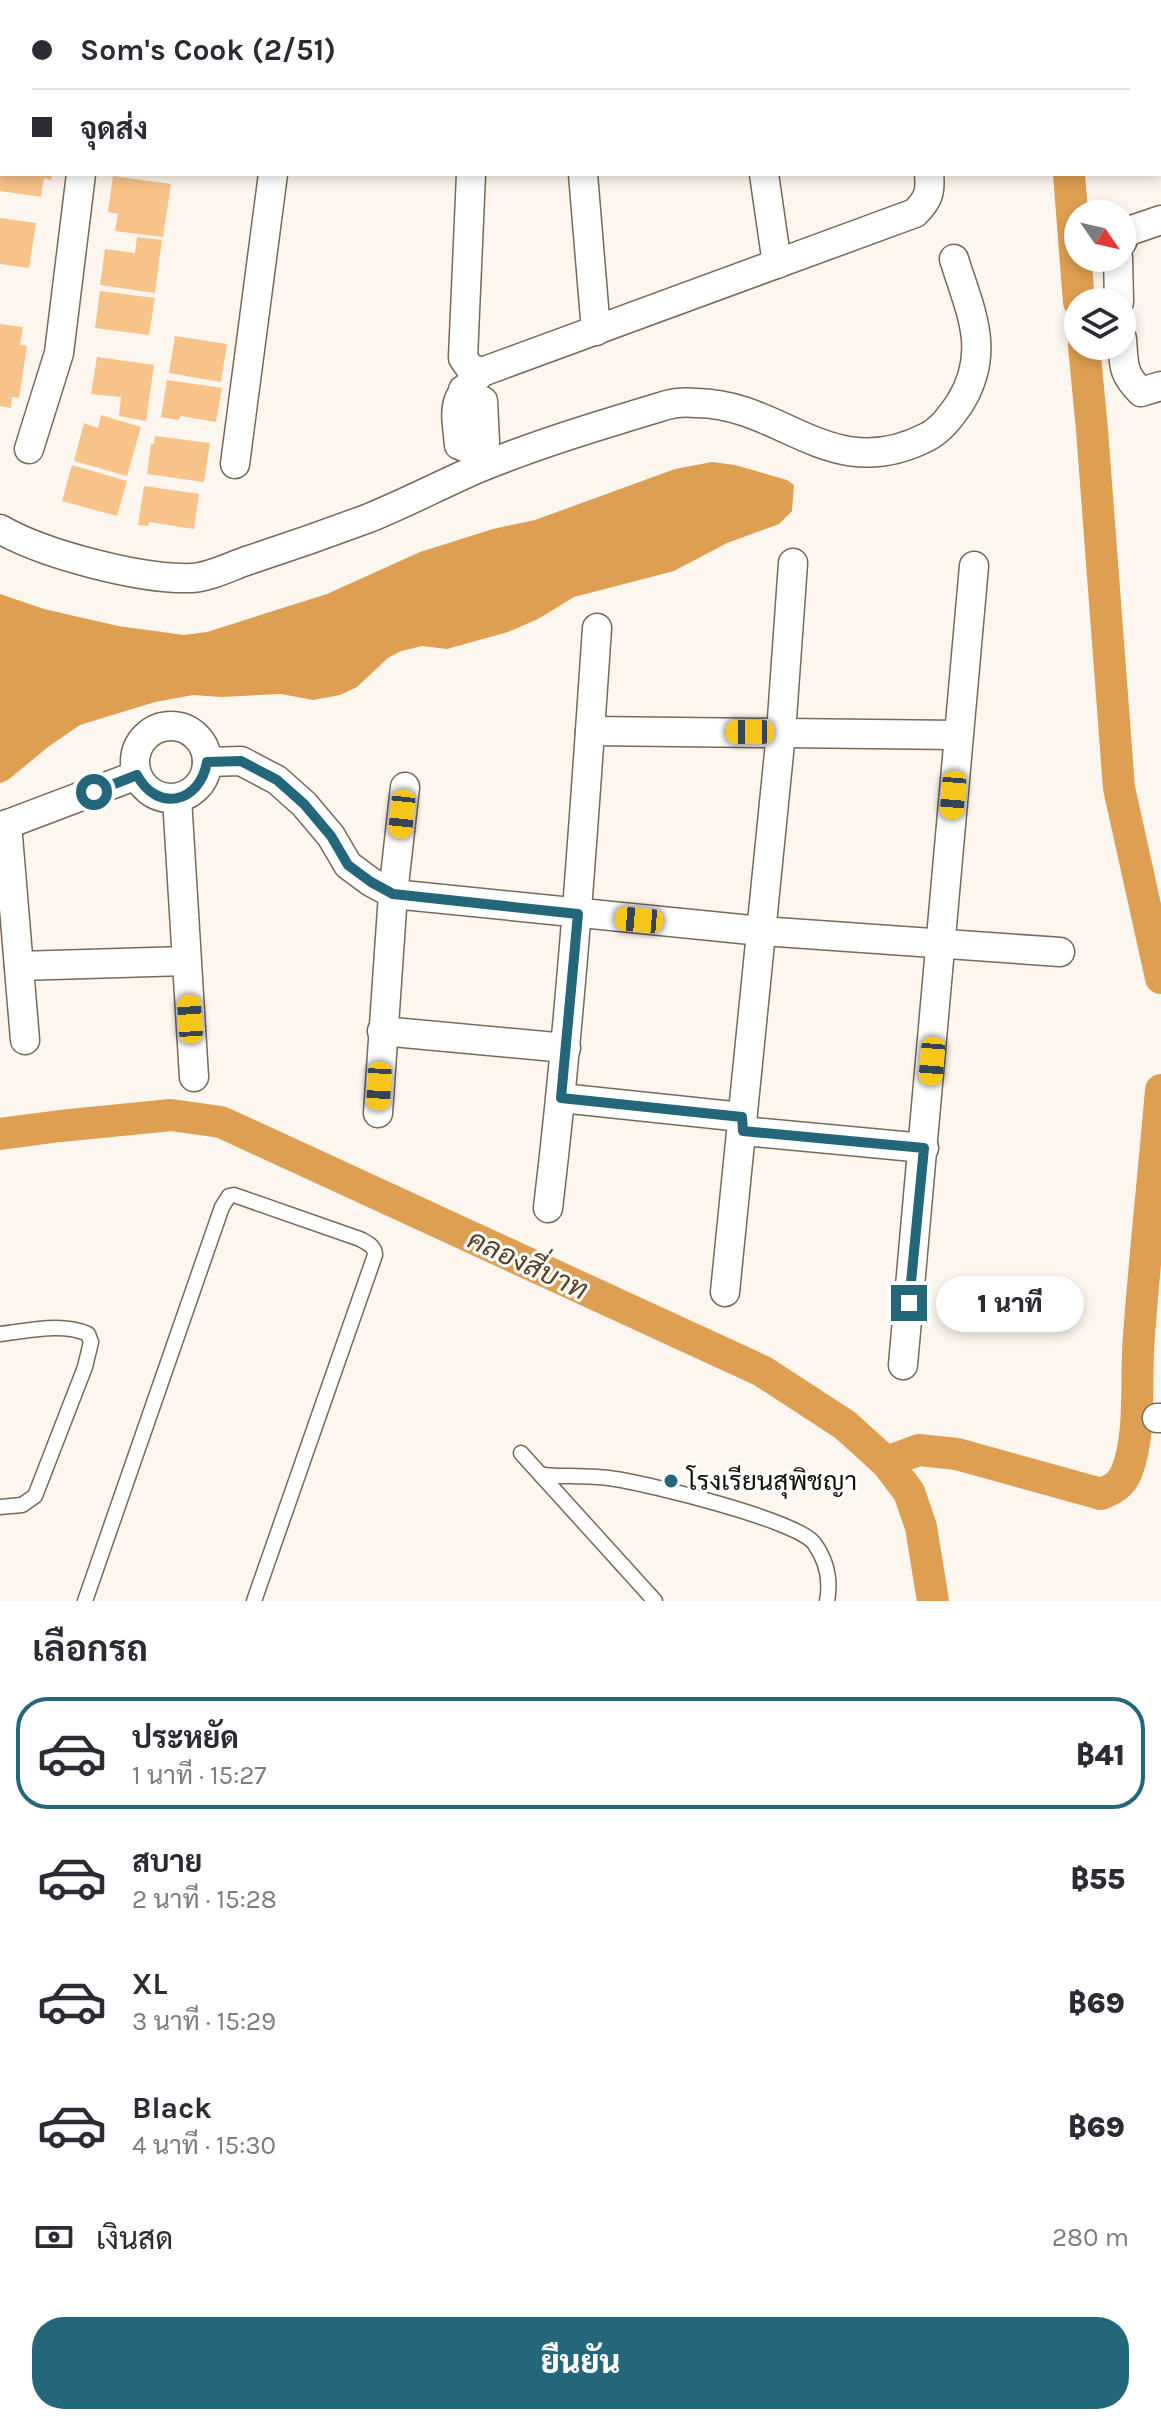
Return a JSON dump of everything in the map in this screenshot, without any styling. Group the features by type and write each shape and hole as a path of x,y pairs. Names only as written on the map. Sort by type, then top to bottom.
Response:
{"street":[{"path":"29,449 59,353 81,176"},
{"path":"235,464 273,176"},
{"path":"471,176 463,358 470,368 472,381"},
{"path":"583,176 596,331"},
{"path":"764,176 777,264"},
{"path":"478,460 459,445 455,405 472,381 596,331 915,213 925,204 931,191 929,176"},
{"path":"1136,229 1161,220"},
{"path":"0,529 20,541 88,562 161,577 195,578 370,517 478,460 545,443 675,402 717,403 743,410 799,436 842,451 867,454 897,449 929,437 949,419 976,367 976,330 954,259"},
{"path":"1125,360 1128,379 1141,392 1161,386"},
{"path":"725,1292 781,733 793,563"},
{"path":"903,1365 974,566"},
{"path":"548,1208 578,914 597,628"},
{"path":"163,726 190,730 207,752 204,777 199,785 177,798 164,798 152,793 142,785 137,775 134,763 138,746 151,731 163,726"},
{"path":"590,731 958,735"},
{"path":"207,762 241,761 277,780 304,804 331,836 348,865 393,894 761,931 1060,952"},
{"path":"25,1040 4,826 137,775"},
{"path":"378,1113 393,894 405,787"},
{"path":"177,798 194,1077"},
{"path":"19,966 186,961"},
{"path":"382,1031 566,1048"},
{"path":"561,1098 924,1148"}],"lane":[{"path":"85,1601 222,1207 229,1196 234,1195 360,1239 375,1250 254,1601"},
{"path":"0,1334 58,1328 88,1334 91,1342 85,1367 35,1496 22,1505 0,1507"},
{"path":"521,1453 655,1601"},
{"path":"541,1475 615,1479 714,1502 784,1526 812,1541 828,1570 827,1601"}],"shaded area":[{"path":"712,462 735,465 787,480 794,485 792,511 779,524 727,543 674,571 574,597 538,619 508,632 447,649 422,646 401,651 388,658 357,687 340,695 313,700 281,694 193,695 155,702 80,725 0,783 0,594 44,609 118,626 184,635 207,632 327,594 420,552 493,529 535,520 675,469"}],"building":[{"path":"0,176 52,176 51,180 44,178 41,197 0,191"},
{"path":"113,176 171,184 163,237 115,231 118,214 108,212"},
{"path":"0,218 36,223 29,268 0,264"},
{"path":"137,237 162,240 155,293 100,285 105,249 135,253"},
{"path":"100,291 155,298 149,335 95,328"},
{"path":"0,324 23,327 20,345 27,346 19,398 12,397 11,408 0,406"},
{"path":"175,336 227,344 221,382 169,373"},
{"path":"97,357 154,365 146,421 119,416 121,397 91,394"},
{"path":"167,380 222,388 216,422 181,416 178,420 161,417"},
{"path":"101,415 141,427 127,476 74,461 84,423 98,428"},
{"path":"155,436 210,443 204,482 147,474"},
{"path":"72,465 127,481 117,516 62,501"},
{"path":"144,486 199,494 194,529 149,522 148,526 138,525"}],"waterway":[{"path":"1069,176 1078,288"},
{"path":"1085,360 1119,788 1161,978"},
{"path":"886,1462 919,1450 957,1454 1101,1494 1123,1479 1135,1439 1139,1336 1161,1090"},
{"name":"คลองสี่บาท","path":"0,1134 171,1115 221,1122 762,1371 845,1425 886,1462 909,1492 921,1527 933,1601"}],"place":[{"name":"โรงเรียนสุพิชญา","path":"671,1481"}],"route":[{"path":"94,792 137,775 142,785 152,793 164,798 177,798 199,785 207,762 241,761 277,780 304,804 331,836 348,865 393,894 578,914 561,1098 742,1117 743,1131 924,1148 909,1303"}]}
